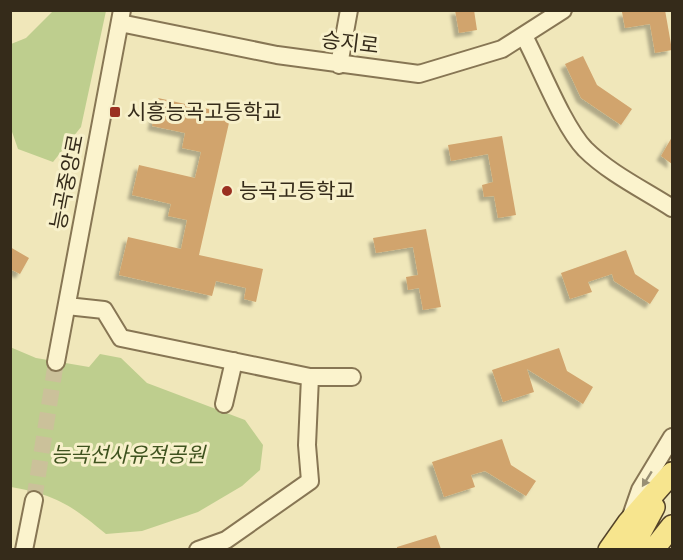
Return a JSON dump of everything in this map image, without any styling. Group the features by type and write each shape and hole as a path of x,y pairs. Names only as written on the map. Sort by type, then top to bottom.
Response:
{"main road":[{"path":"609,549 672,472"},
{"path":"631,549 672,472"},
{"path":"653,549 672,526"},
{"path":"668,549 672,538"}],"street":[{"path":"339,65 348,10"},
{"name":"승지로","path":"121,17 277,56 419,74 502,49 562,10"},
{"name":"능곡중앙로","path":"56,362 121,17"},
{"path":"524,36 572,132 586,149 609,168 672,208"},
{"path":"67,306 104,310 121,338 310,377 352,377"},
{"path":"224,404 234,361"},
{"path":"198,549 226,540 310,481 307,445 310,377"},
{"path":"628,523 640,490 672,437"},
{"path":"24,549 34,500"}],"green space":[{"path":"53,11 106,11 81,127 53,162 18,149 11,129 11,44 26,38"},
{"name":"능곡선사유적공원","path":"10,347 36,358 89,367 100,354 121,358 147,383 245,420 263,445 260,470 242,486 198,512 142,531 106,534 72,508 52,498 11,487"}],"building":[{"path":"455,10 474,10 477,30 459,33"},
{"path":"665,10 672,50 655,53 650,24 625,28 622,12"},
{"path":"583,56 597,85 632,109 621,125 581,98 565,64"},
{"path":"158,98 231,114 199,255 263,269 256,302 244,299 246,288 216,281 212,296 119,275 128,237 181,249 187,220 168,216 171,204 132,195 139,165 195,178 201,152 182,148 185,133 152,126"},
{"path":"502,136 516,215 498,218 494,196 484,197 482,185 493,182 488,154 451,161 448,145"},
{"path":"672,137 672,164 661,156"},
{"path":"426,229 441,307 423,310 419,288 408,290 406,277 418,275 413,247 376,253 373,238"},
{"path":"10,247 29,258 20,274 10,269"},
{"path":"626,250 635,274 659,290 650,304 614,281 612,274 588,282 592,292 570,299 561,273"},
{"path":"559,348 567,371 593,387 583,404 527,369 534,392 503,402 492,370"},
{"path":"502,439 511,465 536,481 526,496 485,471 471,475 475,487 444,497 432,462"},
{"path":"436,535 441,549 397,549 397,547"}],"tunnel":[{"path":"34,500 56,362"}],"place":[{"name":"시흥능곡고등학교","path":"115,112"},
{"name":"능곡고등학교","path":"227,191"}]}
